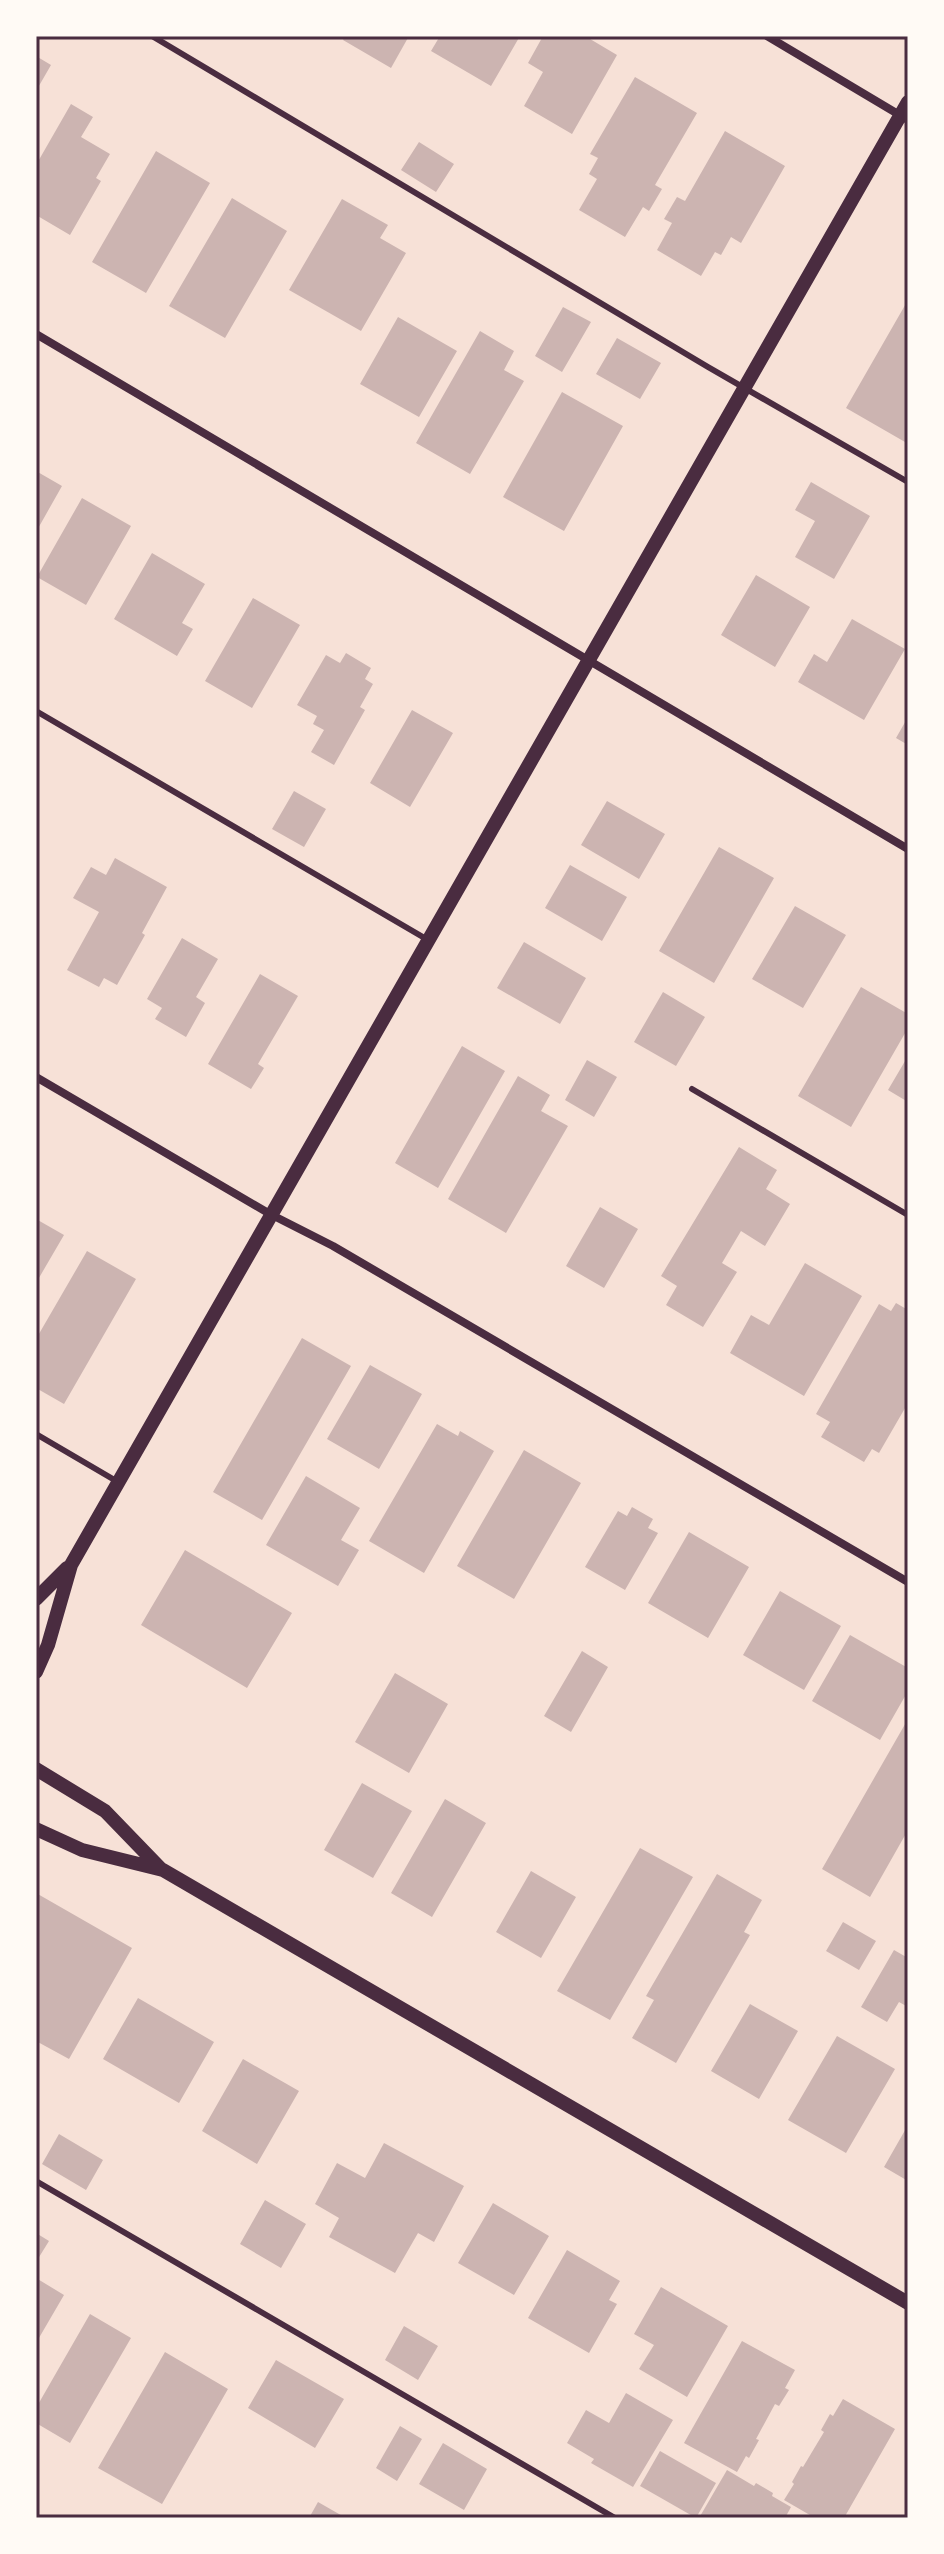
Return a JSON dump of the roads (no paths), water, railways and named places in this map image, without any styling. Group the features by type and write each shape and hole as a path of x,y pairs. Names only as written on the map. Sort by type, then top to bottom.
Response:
{"street":[{"path":"767,36 904,118"},
{"path":"36,1672 48,1645 71,1565 744,388 904,118 908,102"},
{"path":"36,334 908,849"},
{"path":"36,1077 270,1214 333,1246 908,1582"},
{"path":"36,1599 71,1565"},
{"path":"36,1769 105,1811 163,1870 908,2303"},
{"path":"36,1829 82,1850 163,1870"}],"lane":[{"path":"152,36 908,482"},
{"path":"36,711 428,940"},
{"path":"692,1089 908,1215"},
{"path":"36,1434 118,1482"},
{"path":"36,2181 615,2518"}]}
